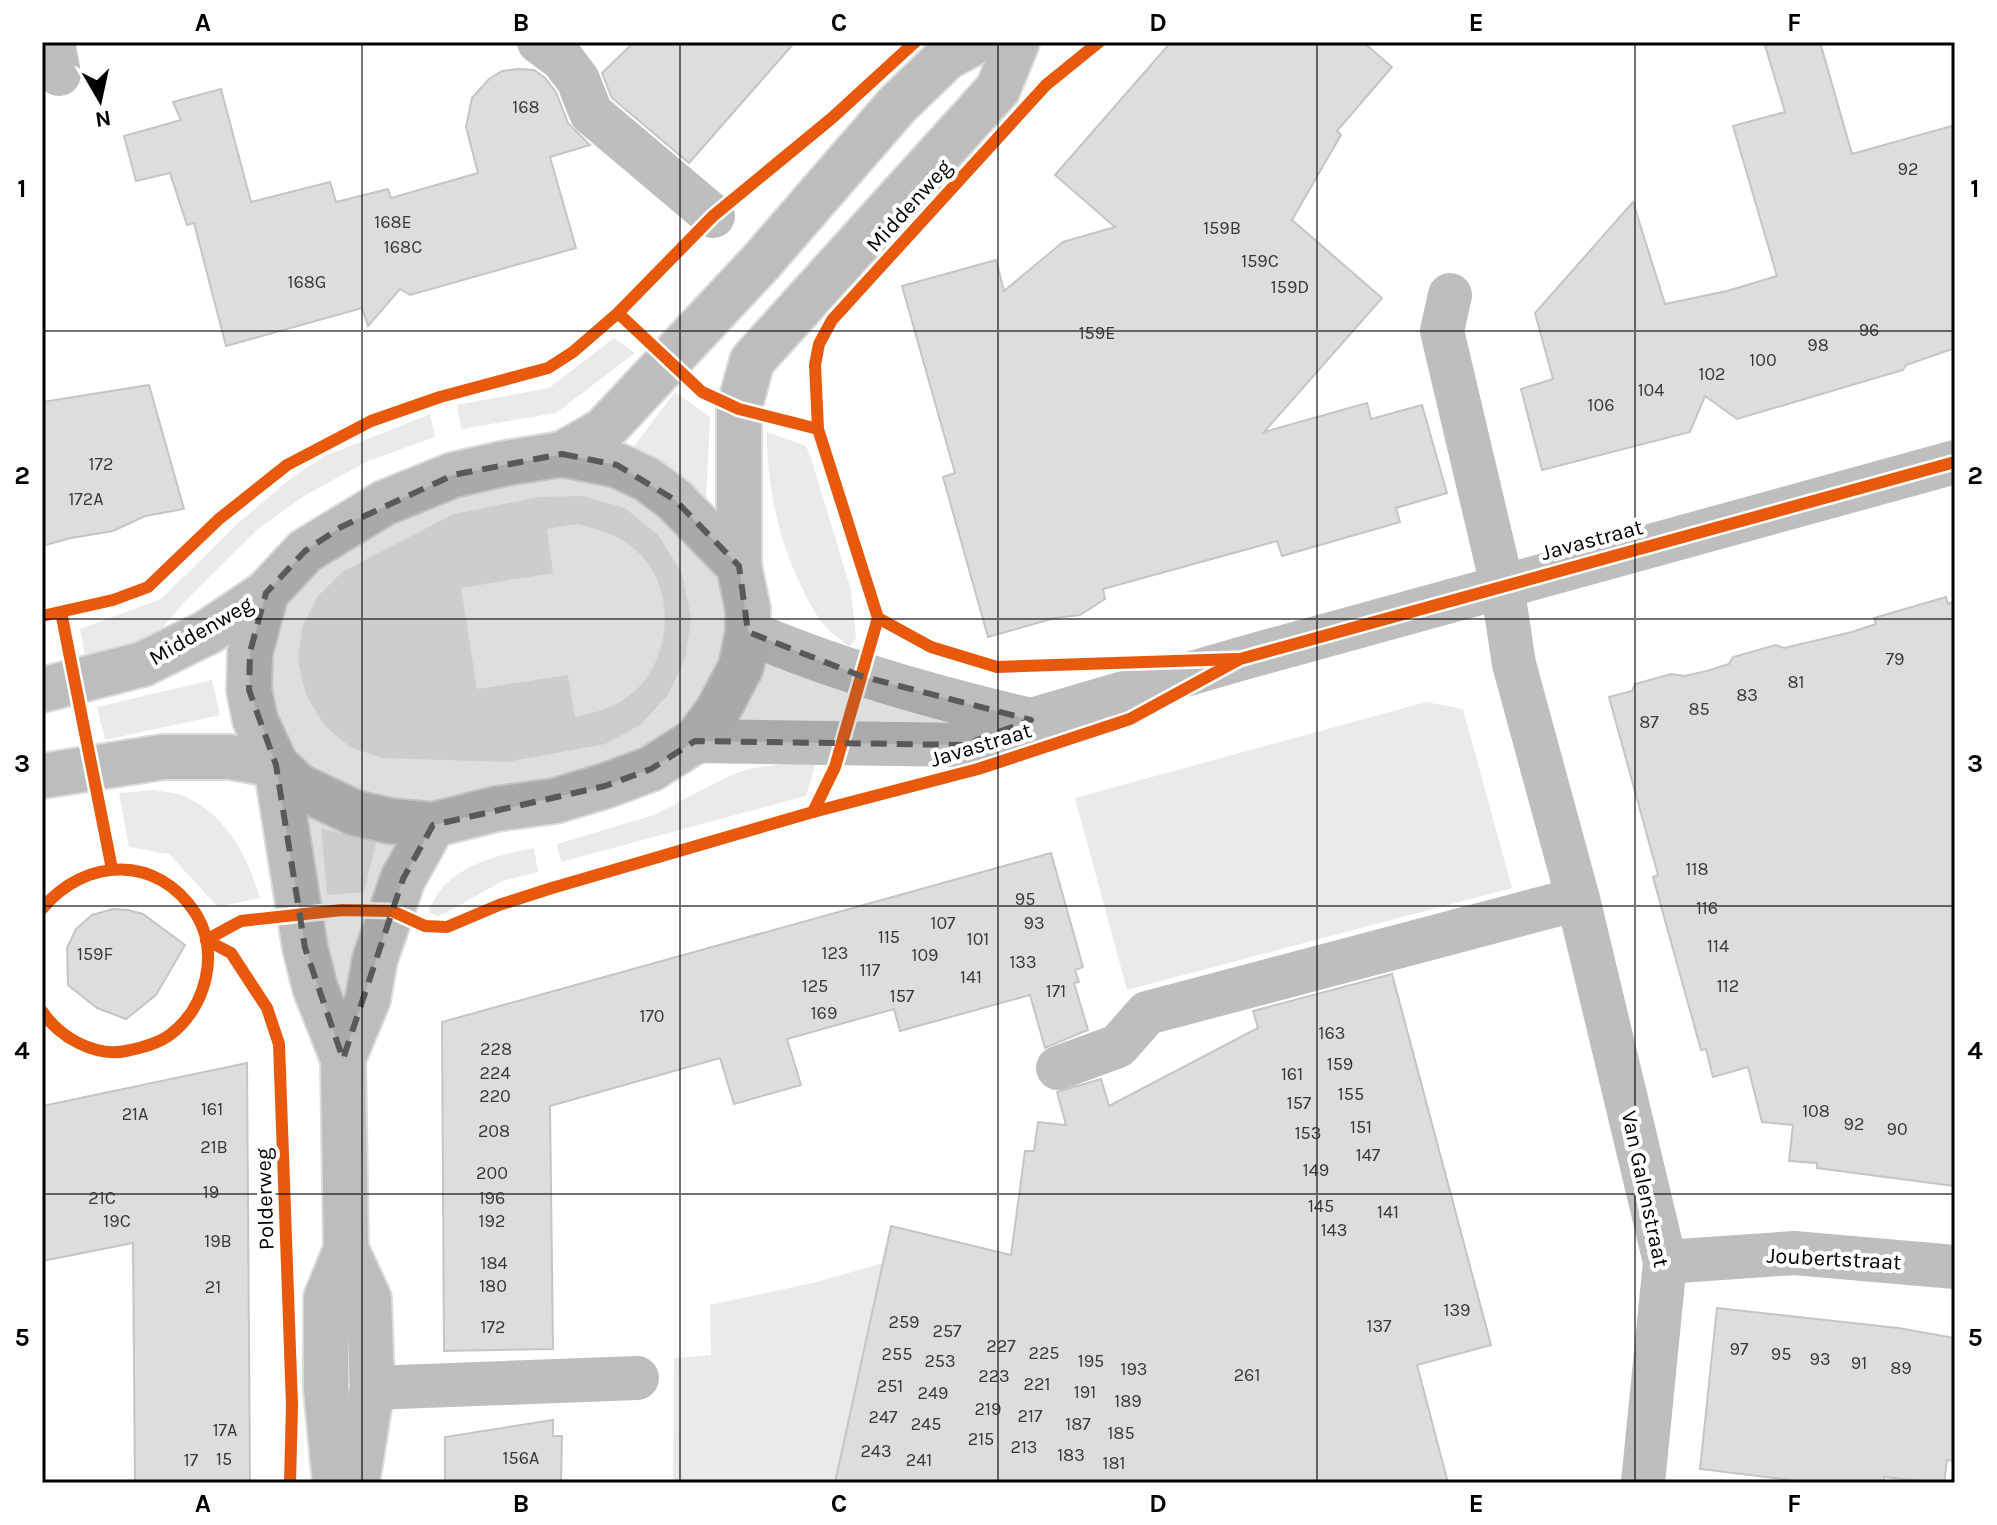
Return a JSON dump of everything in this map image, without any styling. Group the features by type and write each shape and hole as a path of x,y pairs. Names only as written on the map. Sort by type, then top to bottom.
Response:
{"main road":[{"path":"335,1483 326,1389 326,1298 346,1249 343,1059 315,988 308,961 276,765 255,720 249,690 250,652 266,593 305,551 384,503 453,475 562,454 604,430 761,262 898,104 947,57 975,42"},
{"name":"Middenweg","path":"695,741 732,688 741,667 748,632 748,609 739,566 739,409 752,361 998,89 1017,42"},
{"path":"562,454 617,465 647,479 675,500 739,566"},
{"name":"Middenweg","path":"42,690 143,664 208,632 266,593"},
{"path":"42,776 163,757 230,757 276,765 298,786 355,813 390,821 433,825 496,809 555,801 605,786 651,769 695,741"},
{"path":"343,1059 368,999 375,959 403,879 433,825"},
{"path":"346,1249 369,1299 372,1388 357,1483"}],"street":[{"path":"539,42 563,60 578,80 591,113 713,216"},
{"name":"Van Galenstraat","path":"1450,295 1442,331 1502,585 1514,664 1578,899 1665,1262 1643,1483"},
{"name":"Javastraat","path":"695,741 964,745 1031,720 1502,585 1955,462"},
{"name":"Javastraat","path":"748,632 861,676 1031,720"},
{"path":"1058,1068 1118,1046 1147,1013 1578,899"},
{"name":"Joubertstraat","path":"1665,1262 1794,1253 1955,1267"},
{"path":"372,1388 637,1378"}],"highlighted area":[{"path":"562,454 617,465 675,500 739,566 748,632 861,676 1031,720 964,745 695,741 651,769 605,786 433,825 403,879 343,1059 305,948 276,765 249,690 250,652 266,593 305,551 341,527 453,475"}],"shaded area":[{"path":"614,338 635,353 556,413 461,429 457,405 549,388"},
{"path":"675,392 710,417 706,499 634,446"},
{"path":"430,414 435,437 368,461 304,496 258,529 186,600 152,641 86,660 80,629 161,599 238,523 290,479 325,456"},
{"path":"767,432 806,446 812,461 851,590 856,639 849,647 818,617 787,551 774,504"},
{"path":"583,496 625,508 659,536 682,574 691,618 685,658 668,695 640,725 605,744 507,762 382,758 350,747 324,725 306,695 298,661 302,627 318,596 342,572 454,514 539,497","holes":["577,524 627,543 647,562 657,579 665,618 658,657 649,675 636,690 615,705 575,717 568,675 477,689 461,588 553,573 547,529"]},
{"path":"212,680 220,715 105,740 97,707"},
{"path":"1426,702 1463,709 1512,888 1127,990 1075,798"},
{"path":"817,760 806,796 561,862 557,844 654,815 729,776 752,768"},
{"path":"154,790 186,797 216,817 243,854 260,898 218,907 169,854 129,847 119,793"},
{"path":"321,828 376,843 364,892 327,895"},
{"path":"534,848 538,872 502,881 446,913 437,916 430,913 429,909 440,890 462,872 497,857"},
{"path":"883,1263 835,1483 673,1483 674,1358 711,1355 710,1305 817,1282"}],"building":[{"path":"634,42 795,42 689,163 612,98 602,73"},
{"path":"1171,42 1363,42 1392,67 1337,131 1341,135 1292,220 1382,298 1264,432 1367,403 1371,419 1422,405 1447,493 1396,508 1400,522 1282,556 1277,541 1103,589 1105,599 1080,615 1055,618 988,637 943,477 955,473 902,286 996,260 1004,291 1063,242 1115,227 1055,175"},
{"path":"1764,42 1820,42 1852,154 1955,125 1955,348 1906,365 1903,370 1737,419 1705,396 1690,432 1542,470 1521,389 1553,379 1535,313 1633,202 1665,304 1727,291 1777,276 1733,126 1785,112"},
{"path":"534,70 545,78 556,92 568,123 590,145 550,157 576,248 410,295 400,289 368,326 362,308 226,346 194,223 187,225 170,173 136,181 124,136 181,120 173,102 221,89 251,202 330,182 336,202 388,189 391,198 478,173 466,127 472,98 489,79 502,71"},
{"path":"149,385 184,509 145,516 113,531 42,546 42,402"},
{"path":"1946,597 1948,604 1955,601 1955,1186 1817,1168 1817,1163 1789,1161 1793,1125 1762,1122 1748,1067 1713,1077 1706,1049 1701,1050 1653,877 1658,875 1609,697 1632,691 1635,684 1671,674 1684,676 1707,671 1729,664 1733,657 1776,645 1784,648 1852,632 1876,624 1874,618"},
{"path":"1051,853 1083,967 1075,970 1079,982 1074,983 1088,1030 1045,1048 1030,995 900,1031 894,1009 787,1039 801,1085 734,1104 720,1058 550,1106 553,1349 444,1351 442,1022"},
{"path":"113,909 143,914 185,945 156,995 126,1019 97,1008 68,985 67,948 76,929 92,915"},
{"path":"1392,974 1491,1345 1417,1365 1448,1483 835,1483 891,1226 1011,1255 1025,1151 1034,1151 1038,1122 1066,1125 1057,1092 1101,1079 1109,1106 1258,1028 1253,1011"},
{"path":"247,1063 250,1483 135,1483 133,1243 42,1261 42,1106"},
{"path":"1717,1308 1898,1328 1955,1338 1955,1461 1947,1460 1944,1483 1884,1477 1883,1483 1816,1483 1700,1469"},
{"path":"553,1420 553,1436 562,1436 561,1483 445,1483 445,1437"}],"cycle path":[{"path":"42,616 113,600 148,587 219,519 287,465 371,421 440,397 548,368 573,352 618,313 713,216 832,118 915,42"},
{"path":"813,812 835,767 878,618 818,429 815,365 819,344 832,320 1046,85 1099,42"},
{"path":"618,313 702,392 739,409 818,429"},
{"path":"206,940 241,921 342,910 392,911 425,926 447,927 499,905 552,888 813,812 978,769 1130,719 1240,659 1955,462"},
{"path":"61,612 112,869"},
{"path":"878,618 931,647 997,667 1236,659"},
{"path":"42,909 59,892 79,879 100,872 142,872 180,894 196,914 203,929 208,962 201,994 183,1023 171,1034 143,1047 114,1052 90,1048 68,1037 42,1011"},
{"name":"Polderweg","path":"206,940 231,953 267,1008 279,1044 292,1405 290,1483"}]}
